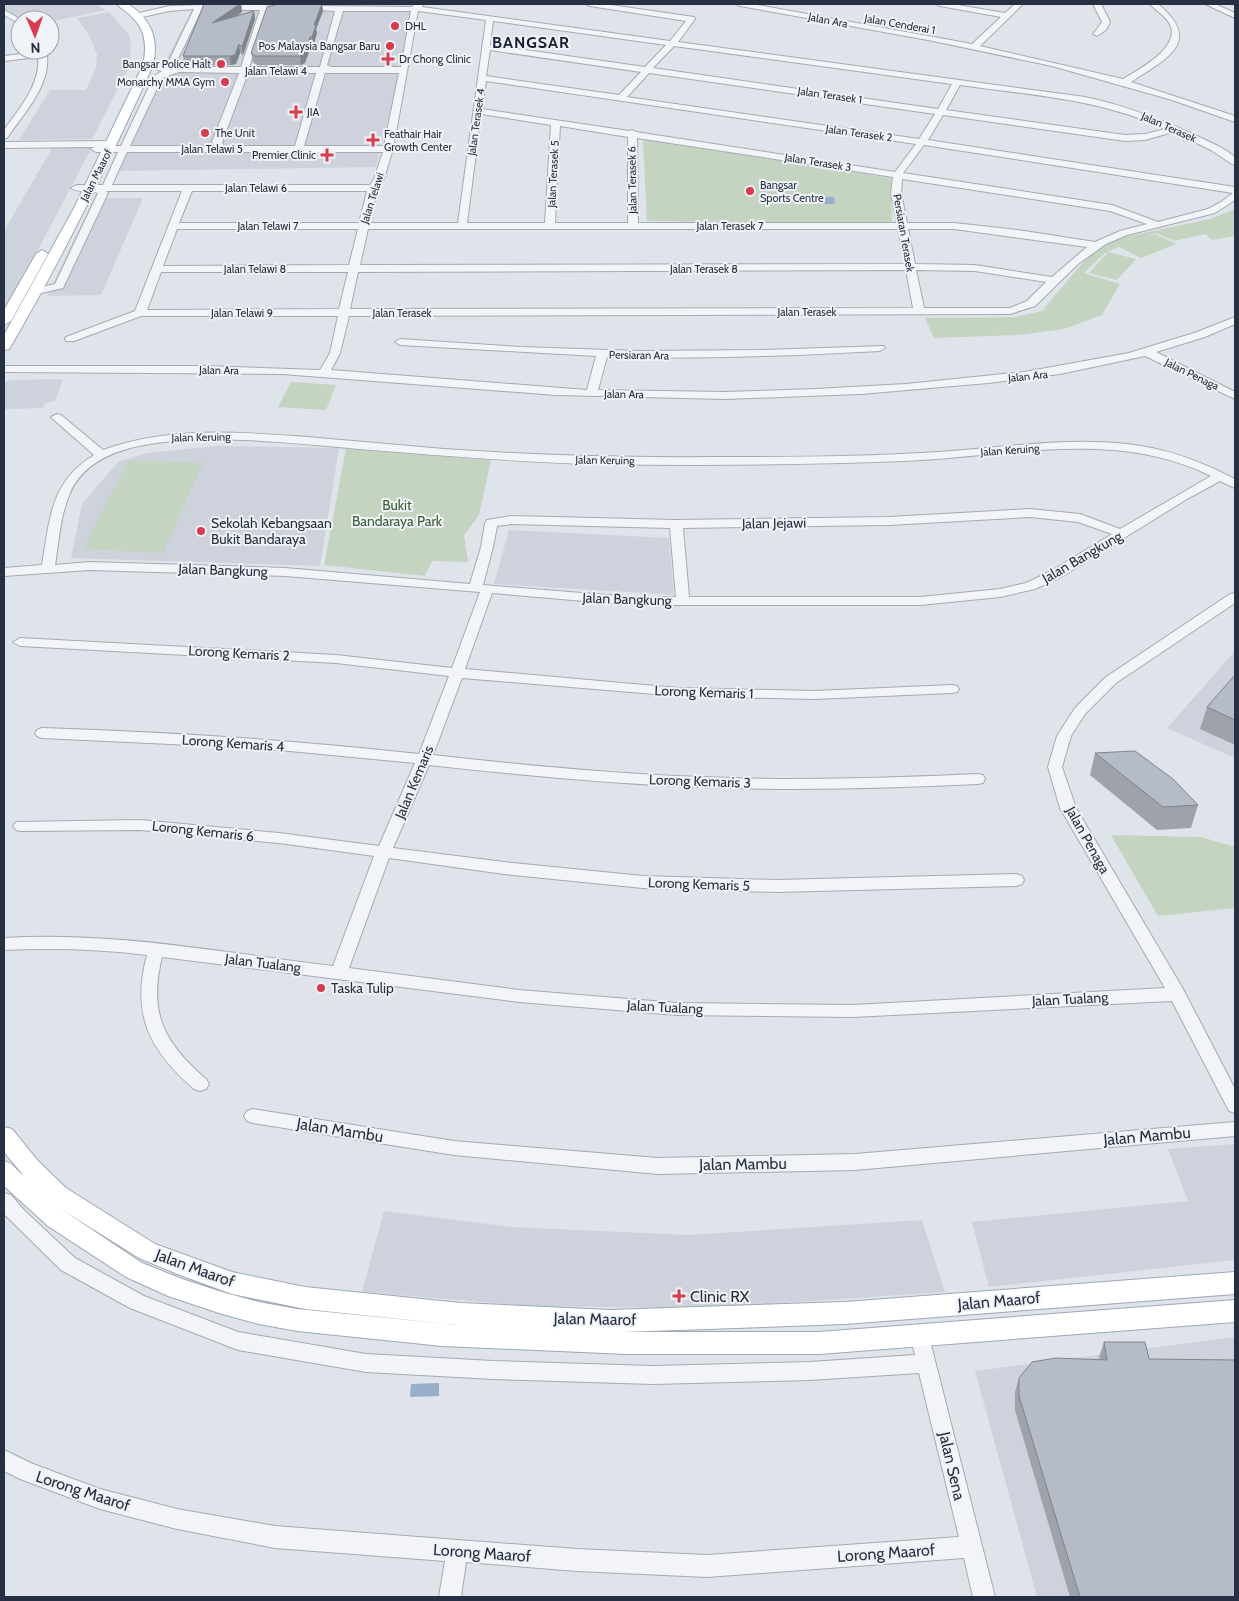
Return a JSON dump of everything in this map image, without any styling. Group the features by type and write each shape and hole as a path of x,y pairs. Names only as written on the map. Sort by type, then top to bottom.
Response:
{"main road":[{"name":"Jalan Maarof","path":"4,322 103,145 143,78 152,54 151,38 138,16 118,6"},
{"name":"Jalan Maarof","path":"118,6 126,19"},
{"name":"Jalan Maarof","path":"89,162 103,145 139,60 138,38"},
{"name":"Jalan Maarof","path":"4,346 37,291 55,256 82,185"},
{"name":"Jalan Maarof","path":"4,1136 30,1168 58,1195 147,1251 232,1283 305,1298 461,1314 610,1321 845,1313 1235,1283"},
{"name":"Jalan Maarof","path":"4,1170 13,1181 56,1219 134,1270 176,1288 259,1313 297,1320 442,1335 627,1343 819,1344 1037,1324 1235,1310"}],"street":[{"path":"590,4 691,19 648,70 620,98"},
{"name":"Jalan Ara","path":"740,4 973,48 1125,82 1187,101 1235,119"},
{"name":"Jalan Cenderai 1","path":"788,4 982,40"},
{"path":"940,4 1007,16"},
{"path":"973,48 1019,4"},
{"path":"1096,34 1103,28 1106,22 1097,4"},
{"path":"1209,4 1235,16"},
{"path":"1125,82 1164,56 1177,38 1178,31 1176,25 1159,5"},
{"name":"Jalan Terasek","path":"321,8 420,7 1108,104 1125,108 1174,129 1217,149 1235,162"},
{"name":"Jalan Telawi","path":"324,373 335,353 363,227 373,188 380,179 388,149 404,70 420,7"},
{"path":"169,69 198,8"},
{"path":"221,149 217,142 266,8"},
{"path":"138,16 167,9 292,8"},
{"path":"299,149 316,71 336,8"},
{"path":"336,8 323,66 336,71"},
{"name":"Jalan Terasek 4","path":"462,227 490,17"},
{"name":"Jalan Terasek 1","path":"486,47 1125,138 1145,137 1174,129"},
{"path":"4,136 40,80 44,60"},
{"name":"Jalan Telawi 4","path":"148,65 169,69 244,71 404,70"},
{"path":"143,78 165,73 194,70"},
{"name":"Jalan Maarof","path":"37,291 60,286 158,76"},
{"name":"Jalan Terasek 2","path":"482,78 1235,190"},
{"name":"Persiaran Terasek","path":"919,312 896,193 898,174 922,142 958,82"},
{"name":"Jalan Terasek 3","path":"478,110 1112,208 1156,224"},
{"name":"Jalan Terasek 5","path":"550,227 556,122"},
{"name":"Jalan Terasek 6","path":"632,133 633,226"},
{"name":"Jalan Telawi 5","path":"9,143 103,145 126,148 388,149"},
{"path":"82,185 105,191"},
{"name":"Jalan Telawi 6","path":"105,191 138,188 373,188"},
{"path":"140,313 188,188"},
{"name":"Jalan Terasek","path":"344,312 1010,311 1022,309 1034,303 1073,262 1096,245 1111,237 1207,212 1220,207 1235,195"},
{"name":"Jalan Telawi 7","path":"174,226 363,227"},
{"name":"Jalan Terasek 7","path":"363,227 975,227 1096,245"},
{"path":"55,256 72,261"},
{"name":"Jalan Terasek 8","path":"353,269 975,268 1054,280"},
{"name":"Jalan Telawi 8","path":"157,269 353,269"},
{"name":"Jalan Telawi 9","path":"70,339 140,313 344,312"},
{"name":"Jalan Ara","path":"4,369 220,369 324,373 512,389 592,393 775,393 927,386 1054,373 1149,353 1199,337 1235,320"},
{"name":"Persiaran Ara","path":"400,342 485,349 602,354 742,355 880,348"},
{"name":"Jalan Telawi","path":"335,353 340,375"},
{"name":"Jalan Penaga","path":"1149,353 1235,396"},
{"name":"Persiaran Ara","path":"592,393 602,354"},
{"path":"57,417 101,455"},
{"name":"Jalan Keruing","path":"48,567 61,498 69,482 84,465 101,455 130,445 165,438 207,435 246,436 551,459 638,461 828,460 937,456 1077,445 1124,446 1158,452 1196,464 1235,484"},
{"name":"Jalan Bangkung","path":"4,572 48,567 89,566 285,572 631,601 920,601 1000,593 1030,586 1056,574 1183,496 1220,476"},
{"name":"Jalan Jejawi","path":"481,589 491,523 511,520 676,524 889,521 1030,513 1080,518 1122,534"},
{"path":"676,524 684,600"},
{"name":"Jalan Kemaris","path":"340,973 384,851 424,760 457,673 481,589"},
{"name":"Jalan Penaga","path":"1235,597 1111,680 1080,710 1064,736 1055,767 1068,808 1177,994 1235,1106"},
{"name":"Lorong Kemaris 2","path":"20,642 336,659 457,673"},
{"name":"Lorong Kemaris 1","path":"457,673 678,692 814,695 952,689"},
{"name":"Lorong Kemaris 4","path":"42,733 137,736 259,744 424,760"},
{"name":"Lorong Kemaris 3","path":"424,760 611,778 732,784 861,783 978,779"},
{"name":"Lorong Kemaris 6","path":"21,826 140,825 384,851"},
{"name":"Lorong Kemaris 5","path":"384,851 504,868 643,882 776,886 1016,880"},
{"name":"Jalan Tualang","path":"4,944 44,942 116,945 519,996 677,1009 853,1011 1177,994"},
{"path":"156,950 151,966 148,990 150,1014 155,1030 172,1059 200,1084"},
{"name":"Jalan Mambu","path":"253,1116 454,1148 658,1166 855,1162 1235,1129"},
{"path":"4,1201 17,1216 68,1264 137,1302 238,1341 366,1363 652,1375 810,1371 927,1363"},
{"name":"Jalan Sena","path":"920,1335 984,1597"},
{"name":"Lorong Maarof","path":"4,1460 27,1472 100,1499 176,1519 275,1537 457,1551 707,1566 971,1547"},
{"path":"450,1597 457,1551"}],"shaded area":[{"path":"4,4 96,4 106,10 60,20 60,10 10,10 10,14 4,10"},
{"path":"278,4 417,4 376,167 118,171 162,77 180,68 207,6 276,6"},
{"path":"192,9 205,9 178,65 164,65"},
{"path":"109,12 129,35 131,45 129,67 92,139 19,140 50,90 86,90 96,68 97,54 89,35 77,18"},
{"path":"53,147 92,147 4,315 4,231"},
{"path":"94,198 143,198 101,295 47,296"},
{"path":"63,379 55,401 45,403 43,408 4,409 4,382 12,380"},
{"name":"Sekolah Kebangsaan Bukit Bandaraya","path":"217,446 339,448 320,566 71,558 82,504 118,462 147,453"},
{"path":"509,530 669,538 674,595 494,584"},
{"path":"1235,651 1235,758 1167,728"},
{"path":"1235,1144 1235,1260 989,1287 972,1222 1188,1201 1168,1149"},
{"path":"384,1211 512,1227 688,1235 922,1220 945,1292 705,1308 531,1306 362,1292"},
{"path":"1235,1337 1235,1597 1037,1597 975,1371"}],"green space":[{"name":"Bangsar Sports Centre","path":"643,139 891,178 892,224 647,221"},
{"path":"1235,209 1235,236 1212,240 1205,234 1174,241 1156,233 1135,241 1155,234 1176,244 1141,258 1119,247 1105,253 1084,273 1120,284 1102,315 1064,329 1018,335 934,338 925,318 1016,317 1042,311 1090,254 1115,239 1210,219"},
{"path":"1108,252 1136,259 1117,280 1089,273"},
{"path":"291,382 336,385 326,410 278,407"},
{"name":"Bukit Bandaraya Park","path":"346,449 491,460 479,515 464,535 468,562 432,561 425,576 324,565"},
{"path":"129,460 203,463 163,553 83,549"},
{"path":"1111,835 1201,837 1235,847 1235,908 1158,916"}],"water":[{"path":"801,197 834,197 835,204 802,204"},
{"path":"439,1383 439,1396 410,1397 411,1384"}],"building":[{"path":"204,4 240,4 212,23 254,11 242,47 239,44 235,55 183,56"},
{"path":"278,4 322,4 314,25 316,25 312,37 310,37 304,54 300,56 255,56 251,53 267,7"},
{"path":"1235,675 1235,720 1207,707"},
{"path":"1135,751 1173,779 1198,805 1163,807 1095,753"},
{"path":"1104,1342 1145,1342 1149,1359 1235,1360 1235,1597 1080,1597 1019,1396 1019,1378 1032,1362 1056,1358 1107,1360"}],"place":[{"name":"DHL","path":"395,26"},
{"name":"Pos Malaysia Bangsar Baru","path":"390,46"},
{"name":"Dr Chong Clinic","path":"388,59"},
{"name":"Bangsar Police Halt","path":"221,64"},
{"name":"Monarchy MMA Gym","path":"225,82"},
{"name":"JIA","path":"296,112"},
{"name":"The Unit","path":"205,133"},
{"name":"Feathair Hair Growth Center","path":"373,140"},
{"name":"Premier Clinic","path":"327,155"},
{"name":"Bangsar Sports Centre","path":"750,191"},
{"name":"Sekolah Kebangsaan Bukit Bandaraya","path":"201,531"},
{"name":"Taska Tulip","path":"321,988"},
{"name":"Clinic RX","path":"679,1296"}],"district":[{"name":"BANGSAR","path":"531,42"}]}
